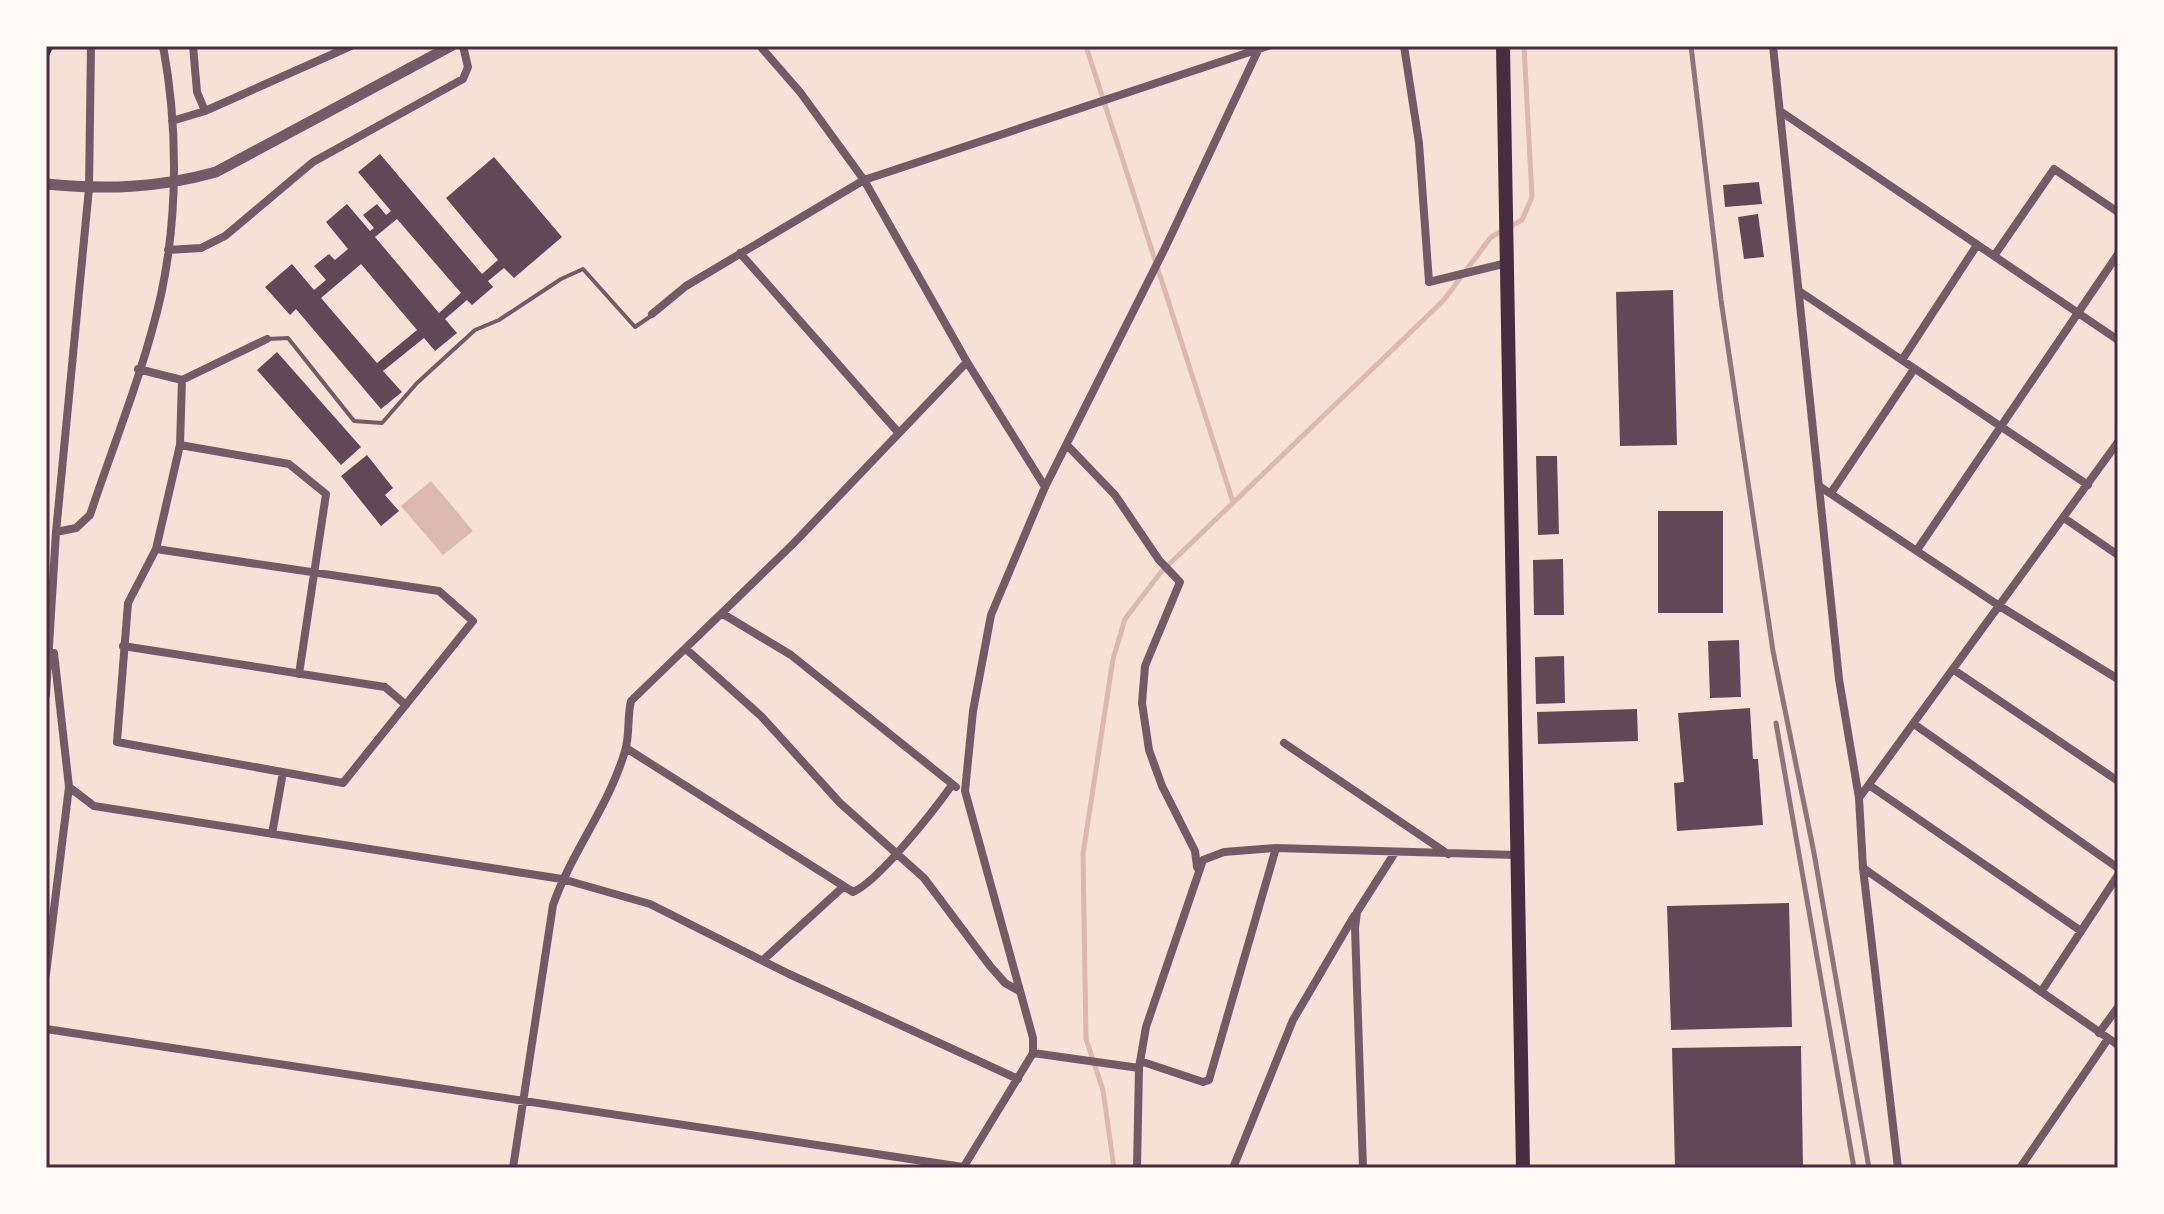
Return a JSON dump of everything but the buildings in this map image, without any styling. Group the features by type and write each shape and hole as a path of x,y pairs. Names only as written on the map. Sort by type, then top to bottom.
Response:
{"main road":[{"path":"1503,46 1507,245 1500,265 1523,1168"}],"street":[{"path":"46,695 56,532 89,188 91,46"},
{"path":"56,532 76,528 90,515 161,295 168,250 172,121 163,46"},
{"path":"193,46 197,92 205,111"},
{"path":"172,121 205,111 335,49 351,46"},
{"path":"168,250 188,251 225,236 313,162 463,79 468,67 463,46"},
{"path":"760,46 800,92 864,180 967,362 1045,487"},
{"path":"652,314 686,286 864,180 1268,46"},
{"path":"1404,46 1419,143 1429,282 1500,265"},
{"path":"1773,46 1839,679 1859,798 1863,868 1898,1168"},
{"path":"52,184 124,189 177,183 216,172 447,48"},
{"path":"46,1029 963,1167 1033,1053 1033,1038 965,791 973,711 991,615 1045,487 1160,257 1259,48"},
{"path":"1780,111 2118,340"},
{"path":"1994,256 2054,169 2118,212"},
{"path":"1902,360 1977,245"},
{"path":"740,253 897,431"},
{"path":"1917,550 2118,254"},
{"path":"1799,291 2088,485"},
{"path":"138,369 182,380 267,339"},
{"path":"513,1168 553,905 562,879 601,810 626,748 631,701 723,614 967,362"},
{"path":"1831,493 1914,369"},
{"path":"156,549 439,591 473,621 343,783 117,742 128,603 156,549 180,445 182,380"},
{"path":"180,445 289,464 326,494 299,674"},
{"path":"1067,445 1115,495 1181,587 1145,666 1142,703 1149,750 1162,786 1195,851 1197,867 1146,1027 1140,1065 1137,1168"},
{"path":"1859,798 2116,448"},
{"path":"1819,486 2001,607 2118,679"},
{"path":"2064,518 2118,555"},
{"path":"723,614 791,655 952,785 965,791"},
{"path":"46,974 69,787 52,631"},
{"path":"123,646 385,687 406,705"},
{"path":"686,649 761,716 840,803 924,878 990,966 1005,983 1019,991"},
{"path":"1954,670 2118,781"},
{"path":"1914,724 2118,868"},
{"path":"1284,743 1449,855"},
{"path":"626,748 853,892 862,889 897,852 952,785"},
{"path":"272,834 283,772"},
{"path":"1869,785 2081,931"},
{"path":"69,787 94,806 562,879 650,904 1018,1079"},
{"path":"1197,867 1209,855 1276,848 1394,854 1516,855"},
{"path":"1033,1053 1140,1065 1203,1082 1209,1080 1276,848"},
{"path":"1233,1168 1293,1020 1394,854"},
{"path":"1863,868 2118,1045"},
{"path":"2041,992 2118,875"},
{"path":"763,960 843,887"},
{"path":"1357,912 1363,1168"},
{"path":"2099,1033 2118,1007"},
{"path":"2020,1168 2108,1039"}],"lane":[{"path":"267,339 288,338 354,421 382,423 417,383 475,330 499,320 561,279 583,269 635,327 652,314"}],"path":[{"path":"46,59 52,46"}],"shaded area":[{"path":"431,481 473,531 443,555 401,506"}],"waterway":[{"path":"1086,46 1233,502"},
{"path":"1114,1168 1103,1090 1086,1039 1083,854 1113,659 1125,619 1161,572 1443,301 1491,237 1522,220 1532,197 1524,46"}],"railway":[{"path":"1691,46 1721,300 1773,651 1814,853 1869,1168"},
{"path":"1776,723 1854,1168"}]}
